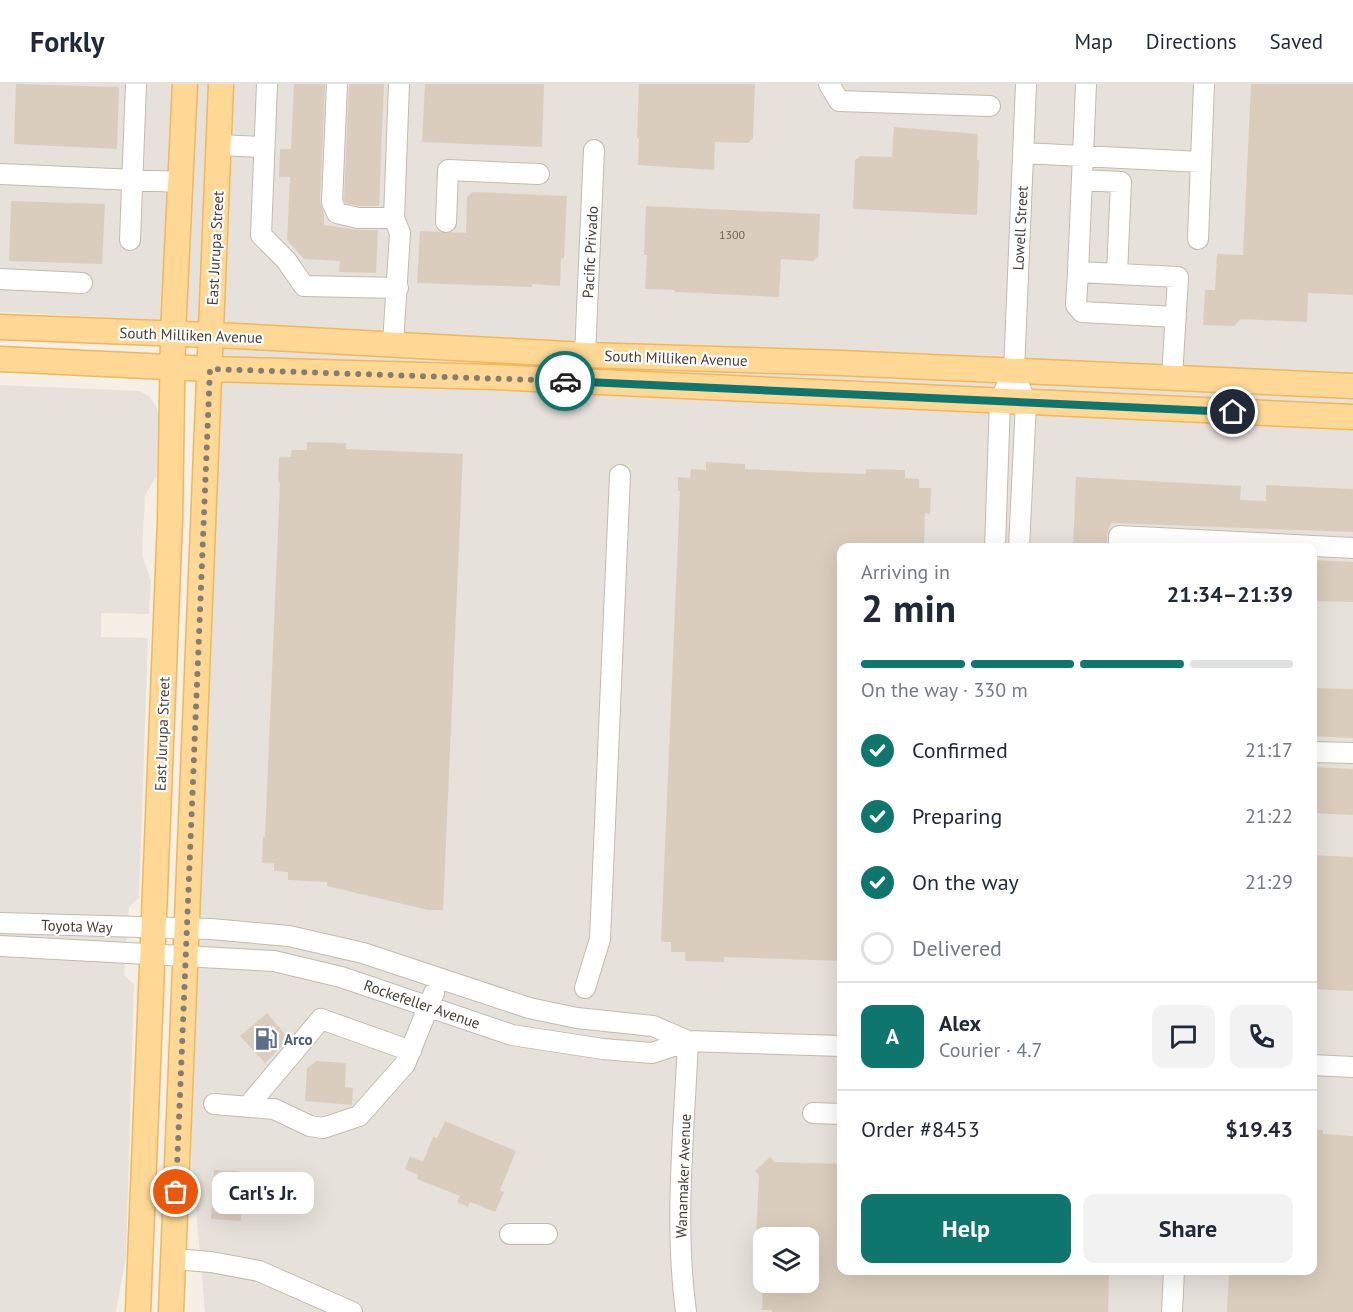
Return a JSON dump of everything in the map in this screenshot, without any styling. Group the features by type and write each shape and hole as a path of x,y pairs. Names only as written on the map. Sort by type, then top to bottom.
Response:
{"main road":[{"name":"East Jurupa Street","path":"138,1312 170,520 173,334 185,84"},
{"name":"East Jurupa Street","path":"171,1312 221,84"},
{"name":"South Milliken Avenue","path":"0,327 211,335 585,355 1353,386"},
{"name":"South Milliken Avenue","path":"0,359 210,369 492,377 1353,417"}],"street":[{"path":"130,240 136,84"},
{"path":"267,84 261,235 286,260 304,286 398,288"},
{"path":"337,84 332,202 337,213 358,218 394,218"},
{"path":"393,344 400,233 394,218 399,84"},
{"path":"829,84 839,101 990,106"},
{"name":"Lowell Street","path":"995,543 1000,400 1014,371 1026,84"},
{"path":"1086,84 1076,305 1083,312 1176,317"},
{"path":"1198,239 1204,84"},
{"path":"219,145 264,147"},
{"name":"Pacific Privado","path":"585,355 594,150"},
{"path":"1023,153 1201,162"},
{"path":"446,222 447,170 539,174"},
{"path":"0,174 180,182"},
{"path":"1082,180 1121,182 1117,274"},
{"path":"1078,272 1178,277 1172,378"},
{"path":"0,279 82,283"},
{"name":"Lowell Street","path":"1014,371 1026,402 1019,543"},
{"path":"585,988 600,939 620,476"},
{"path":"1119,543 1119,536 1256,543"},
{"path":"1317,546 1353,548"},
{"path":"1317,752 1353,753"},
{"name":"Toyota Way","path":"0,923 155,928"},
{"name":"Rockefeller Avenue","path":"155,928 264,932 307,940 363,953 529,1008 577,1018 653,1026 688,1041"},
{"name":"Toyota Way","path":"0,946 153,955"},
{"name":"Rockefeller Avenue","path":"153,955 274,961 341,977 512,1035 553,1042 652,1053 688,1041 837,1046"},
{"path":"214,1104 274,1109 310,1126 322,1128 359,1116 405,1064 440,979"},
{"path":"248,1106 321,1020 411,1051"},
{"name":"Wanamaker Avenue","path":"686,1312 682,1282 680,1228 688,1041"},
{"path":"1317,1065 1353,1067"},
{"path":"813,1113 837,1114"},
{"path":"510,1234 547,1234"},
{"path":"173,1258 259,1271 352,1312"},
{"path":"1173,1312 1174,1275"}],"shaded area":[{"path":"0,84 1353,84 1353,1312 205,1312 191,1153 222,323 0,312"},
{"path":"0,385 140,391 150,397 157,408 160,419 156,477 145,495 142,555 151,581 149,614 101,613 101,637 148,638 139,898 129,907 124,975 134,984 126,1256 116,1312 0,1312"}],"building":[{"path":"16,84 119,87 117,149 14,144"},
{"path":"294,84 325,84 320,201 324,214 324,225 358,230 378,230 376,273 339,272 340,261 304,259 287,240 290,177 279,177 280,149 291,149"},
{"path":"349,84 384,84 379,206 359,206 345,203 344,200"},
{"path":"425,84 544,84 542,147 422,142"},
{"path":"639,84 755,84 753,138 748,143 715,142 714,170 638,165"},
{"path":"1251,84 1353,84 1353,295 1308,293 1307,322 1241,319 1234,326 1203,325 1205,290 1215,290 1217,254 1243,255"},
{"path":"894,127 978,134 977,215 853,209 855,160 861,156 892,157"},
{"path":"473,192 567,196 564,258 561,258 560,286 417,283 420,231 466,233 467,197"},
{"path":"11,201 105,204 102,264 9,261"},
{"path":"646,206 820,214 818,257 813,261 781,259 779,297 645,289"},
{"path":"307,442 346,443 346,449 463,454 443,910 428,910 327,886 327,882 288,880 288,872 274,871 274,863 262,863 280,483 278,482 279,457 291,457 292,450 307,450"},
{"path":"706,462 745,464 745,469 807,472 866,474 866,469 905,470 905,478 919,479 919,488 931,488 930,514 925,513 924,543 837,543 837,961 724,957 724,962 685,961 685,952 671,952 671,942 661,942 680,491 678,491 678,477 690,478 691,469 706,470"},
{"path":"1076,477 1241,486 1240,500 1266,501 1266,485 1353,489 1353,532 1111,523 1107,543 1073,543"},
{"path":"1317,560 1353,562 1353,602 1317,601"},
{"path":"1317,688 1353,689 1353,738 1317,736"},
{"path":"1317,767 1353,769 1353,815 1317,813"},
{"path":"1317,855 1353,857 1353,991 1317,989"},
{"path":"267,1013 289,1039 265,1063 240,1036"},
{"path":"317,1061 346,1063 345,1087 353,1088 352,1105 305,1101 307,1068"},
{"path":"445,1121 516,1151 500,1190 504,1192 495,1212 470,1202 468,1207 457,1202 460,1196 417,1179 418,1175 405,1169 410,1156 423,1162 433,1137 437,1138"},
{"path":"1317,1129 1323,1130 1323,1134 1353,1136 1353,1312 1227,1312 1229,1275 1317,1275"},
{"path":"770,1157 775,1162 837,1164 837,1275 1109,1275 1108,1312 772,1312 772,1310 762,1310 763,1293 819,1293 819,1227 757,1227 759,1175 755,1171"},
{"path":"214,1170 239,1171 238,1192 242,1193 241,1221 211,1219"}],"way so far":[{"path":"176,1192 210,369 565,381"}],"place":[{"name":"Arco","path":"266,1039"},
{"name":"Carl's Jr.","path":"176,1192"}],"route":[{"path":"565,381 1233,412"}]}
